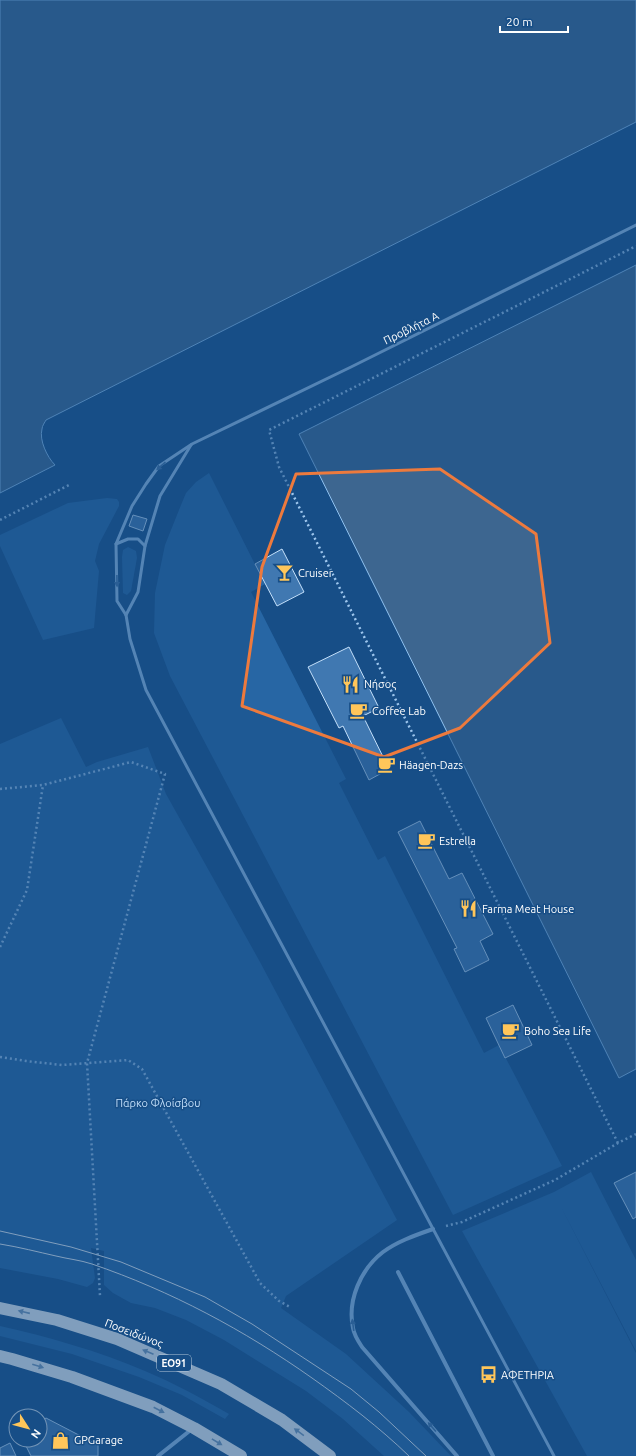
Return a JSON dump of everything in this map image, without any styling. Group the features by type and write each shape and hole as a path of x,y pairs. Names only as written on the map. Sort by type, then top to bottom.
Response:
{"highway":[{"name":"Ποσειδώνος","path":"0,1308 58,1320 117,1339 221,1384 282,1420 330,1456"},
{"path":"0,1356 72,1377 153,1407 194,1428 241,1456"}],"street":[{"path":"434,1229 413,1236 382,1253 367,1269 361,1277 354,1298 352,1319 353,1329 356,1338 362,1347 457,1456"},
{"path":"398,1272 493,1456"},
{"path":"161,1455 194,1428"}],"lane":[{"name":"Προβλήτα Α","path":"116,544 132,506 159,466 192,444 636,226"},
{"path":"126,615 138,592 145,546 160,496 192,444"},
{"path":"145,546 138,539 128,539 116,544 117,601 126,615 130,639 146,690 554,1456"}],"path":[{"path":"618,1143 279,467 269,430 636,246"},
{"path":"0,520 69,485"},
{"path":"0,789 43,785 131,762 165,774 87,1063 100,1296"},
{"path":"0,947 27,890 43,785"},
{"path":"0,1057 62,1065 128,1060 142,1069 260,1283 279,1301 290,1307"},
{"path":"434,1229 462,1222 555,1180 636,1134"}],"highlighted area":[{"path":"440,469 536,534 550,643 460,728 384,757 242,706 262,567 296,474"}],"green space":[{"path":"209,473 265,584 251,592 346,779 339,783 378,860 385,856 484,1053 499,1045 562,1166 453,1215 170,676 154,633 155,593 165,545 186,493 196,482"},
{"path":"107,498 117,499 119,506 99,544 95,561 99,571 94,628 43,640 0,546 0,535 68,503"},
{"path":"128,547 136,551 137,558 131,591 127,595 123,593 122,557 123,550"},
{"name":"Πάρκο Φλοίσβου","path":"61,718 86,767 97,762 148,747 166,794 260,962 397,1220 286,1296 281,1308 346,1354 409,1412 451,1456 384,1456 343,1419 306,1391 224,1340 186,1320 155,1308 131,1303 113,1293 104,1285 104,1251 91,1248 95,1278 93,1283 87,1287 58,1279 0,1268 0,744"},
{"path":"591,1172 636,1260 636,1351 560,1205 636,1353 636,1456 587,1456 462,1231 554,1192"},
{"path":"0,1326 73,1345 109,1357 156,1376 229,1414 225,1419 182,1395 139,1377 72,1354 0,1336"}],"shaded area":[{"path":"0,0 636,0 636,122 46,420 41,433 43,443 49,458 55,465 0,493"},
{"path":"636,265 636,1069 619,1078 299,434"}],"building":[{"path":"133,515 147,519 143,531 129,526"},
{"path":"282,549 304,592 277,606 255,564"},
{"path":"349,647 379,708 363,716 389,769 369,780 343,726 339,728 308,667"},
{"path":"420,821 449,879 462,873 493,934 480,941 489,960 465,972 454,949 457,948 398,832"},
{"path":"513,1005 532,1045 505,1058 486,1018"},
{"path":"636,1172 636,1217 633,1219 614,1183"},
{"path":"48,1419 98,1445 98,1456 31,1456 27,1448 48,1448"},
{"path":"8,1444 8,1448 12,1448 16,1456 0,1456 0,1448"}],"tram line":[{"path":"0,1231 71,1247 121,1262 205,1297 252,1324 351,1389 379,1412 426,1456"},
{"path":"0,1244 92,1264 150,1286 206,1313 260,1344 312,1378 362,1415 409,1456"}],"place":[{"name":"Cruiser","path":"285,573"},
{"name":"Νήσος","path":"351,684"},
{"name":"Coffee Lab","path":"359,711"},
{"name":"Häagen-Dazs","path":"386,765"},
{"name":"Estrella","path":"426,841"},
{"name":"Farma Meat House","path":"469,909"},
{"name":"Boho Sea Life","path":"511,1031"},
{"name":"ΑΦΕΤΗΡΙΑ","path":"488,1375"},
{"name":"GPGarage","path":"61,1440"}]}
